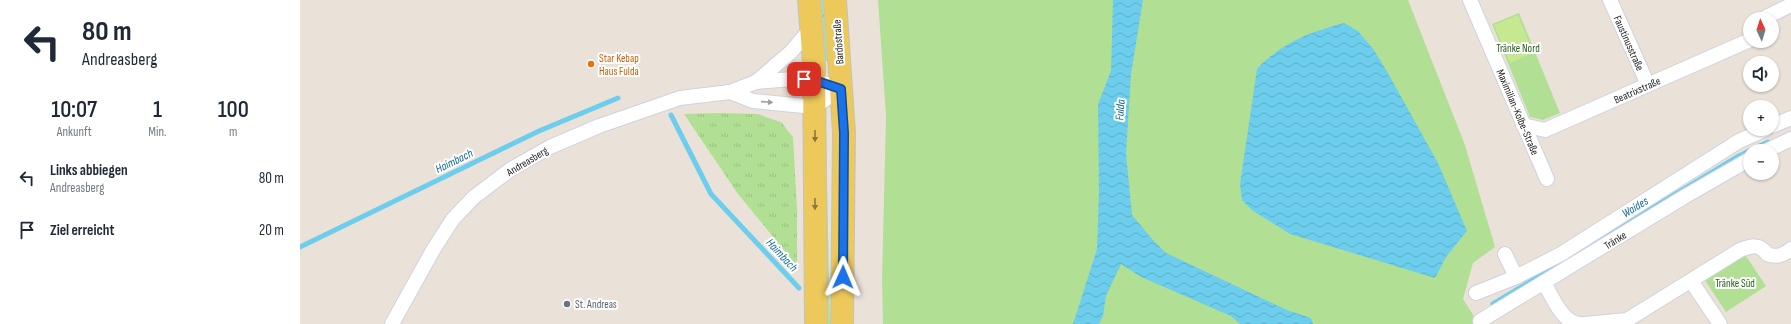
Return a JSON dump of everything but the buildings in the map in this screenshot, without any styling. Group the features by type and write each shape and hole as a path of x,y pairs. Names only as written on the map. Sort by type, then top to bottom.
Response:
{"main road":[{"path":"809,0 812,27 814,80 816,318"},
{"name":"Bardostraße","path":"835,0 844,133 842,324"}],"street":[{"name":"Maximilian-Kolbe-Straße","path":"1470,0 1546,179"},
{"name":"Faustinusstraße","path":"1610,0 1648,85"},
{"path":"1776,12 1791,5"},
{"name":"Andreasberg","path":"756,82 791,52 812,27"},
{"name":"Beatrixstraße","path":"1523,125 1545,130 1743,43"},
{"name":"Andreasberg","path":"392,324 453,219 474,197 511,169 550,147 610,121 680,98 730,92 756,82 814,80 841,89"},
{"path":"814,107 841,89"},
{"name":"Andreasberg","path":"730,92 753,101 814,107"},
{"path":"1779,123 1791,118"},
{"name":"Tränke","path":"1476,293 1516,277 1561,254 1740,142 1752,136"},
{"path":"1779,145 1791,139"},
{"name":"Tränke","path":"1480,321 1684,197 1743,163"},
{"path":"1585,324 1627,320 1740,250 1759,246 1764,249 1767,254 1782,256 1791,249"},
{"path":"1505,254 1516,277"},
{"path":"1691,281 1720,324"},
{"path":"1544,283 1565,317 1572,322 1581,324"}],"green space":[{"path":"817,0 824,0 828,61 822,61"},
{"path":"878,0 1408,0 1465,145 1495,247 1473,263 1463,299 1479,324 883,324 882,280 886,116"},
{"name":"Tränke Nord","path":"1519,13 1560,113 1543,120 1530,117 1492,24"},
{"path":"1518,15 1533,53 1510,63 1494,25"},
{"path":"684,114 757,114 781,122 793,137 797,208 797,266 738,194"},
{"path":"823,131 826,131 830,324 825,324"},
{"name":"Tränke Süd","path":"1744,253 1766,286 1726,312 1704,279"}],"water":[{"name":"Fulda","path":"1113,0 1143,0 1131,74 1126,154 1132,215 1166,253 1287,310 1311,318 1313,324 1240,324 1231,316 1141,277 1121,264 1106,296 1103,316 1099,324 1073,324 1097,249 1099,191 1098,104 1111,71"},
{"path":"1344,23 1358,31 1374,50 1389,75 1438,163 1467,231 1446,257 1435,278 1290,234 1253,211 1242,200 1240,184 1257,69 1286,45 1319,30"}],"waterway":[{"name":"Haimbach","path":"300,247 539,131 618,98"},
{"name":"Haimbach","path":"671,115 711,194 799,288"},
{"name":"Waides","path":"1493,304 1739,156 1768,142"}],"place":[{"name":"Star Kebap Haus Fulda","path":"591,64"},
{"name":"St. Andreas","path":"567,304"}],"route":[{"path":"804,79 814,80 841,89 844,133 843,277"}]}
